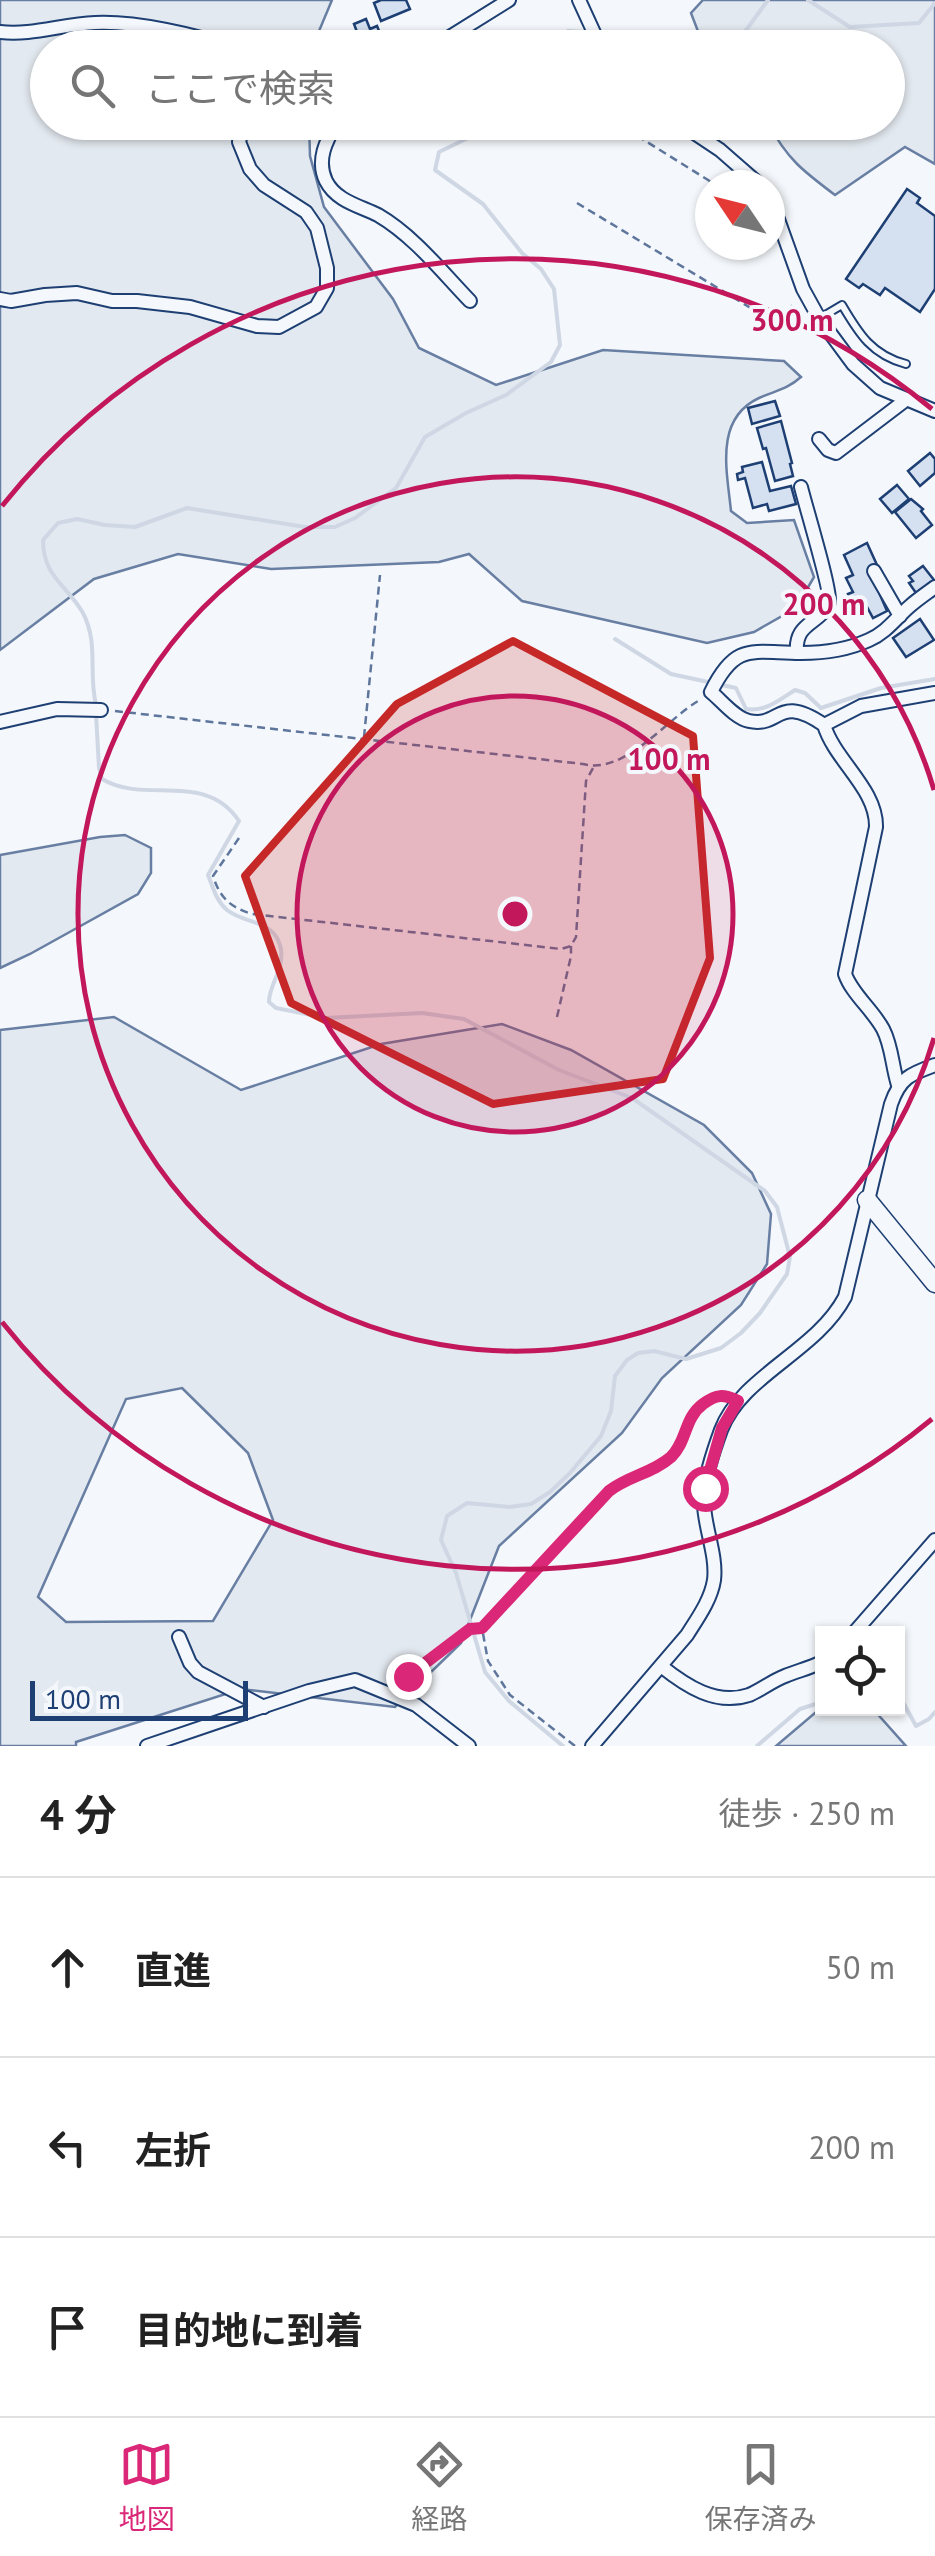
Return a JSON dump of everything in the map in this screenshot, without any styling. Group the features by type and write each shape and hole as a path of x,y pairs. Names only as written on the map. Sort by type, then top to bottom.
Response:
{"street":[{"path":"461,30 509,0"},
{"path":"579,0 592,30"},
{"path":"40,30 98,22 155,30"},
{"path":"0,32 30,31"},
{"path":"0,299 77,294 190,307 257,326 279,327 316,307 327,288 316,228 306,212 264,184 250,169 240,140"},
{"path":"327,140 322,150 322,171 330,188 380,216 410,239 470,301"},
{"path":"705,140 743,170"},
{"path":"785,240 802,289 853,364 880,388 935,410"},
{"path":"820,439 828,450 836,453 907,399"},
{"path":"797,653 799,634 827,608 830,599 801,487"},
{"path":"874,571 900,616"},
{"path":"898,1085 887,1037 844,974 876,828 873,806 828,739 824,725 799,711 786,710 751,722 741,717 715,684 734,661 748,653 840,651 870,640 892,627 935,587"},
{"path":"824,725 861,706 935,693"},
{"path":"0,722 57,709 97,710"},
{"path":"592,1746 698,1618 714,1579 704,1506 705,1488 722,1428 738,1401 836,1314 845,1298 890,1104 898,1085 935,1065"},
{"path":"867,1200 935,1283"},
{"path":"861,1626 935,1540"},
{"path":"180,1637 198,1672 264,1707"},
{"path":"661,1666 676,1679 710,1696 727,1698 750,1694 815,1665"},
{"path":"147,1746 355,1680 416,1706 469,1746"}],"lane":[{"path":"820,318 842,305 858,333 880,354 906,364"}],"path":[{"path":"644,140 695,172"},
{"path":"576,203 774,322 793,305 809,300"},
{"path":"364,739 380,574"},
{"path":"97,710 594,767 625,757 715,684"},
{"path":"239,838 213,876 227,902 252,914 562,949 576,937 586,781 594,767"},
{"path":"557,1016 572,956 570,946"},
{"path":"391,1695 451,1642 470,1629 482,1628 609,1491 669,1459 695,1410 716,1396 738,1401"},
{"path":"482,1628 488,1661 510,1695 575,1746"}],"highlighted area":[{"path":"513,641 693,736 710,958 663,1079 493,1104 291,1003 245,876 397,704"}],"shaded area":[{"path":"0,0 332,0 319,30 30,30 30,140 310,140 324,207 393,299 419,348 496,385 603,350 784,361 801,377 745,407 729,432 726,463 731,511 747,523 794,520 814,577 796,608 754,632 707,643 522,601 469,554 439,562 271,569 178,554 94,579 0,650"},
{"path":"703,0 935,0 935,164 905,147 835,195 797,164 778,140 905,140 905,30 698,30 691,13"},
{"path":"125,835 151,848 151,873 138,894 0,968 0,855"},
{"path":"114,1017 241,1090 381,1044 502,1024 571,1050 704,1125 752,1173 771,1214 767,1264 741,1305 662,1378 622,1433 499,1546 461,1643 395,1707 241,1689 76,1742 76,1746 0,1746 0,1030","holes":["182,1388 248,1453 273,1520 213,1621 66,1622 38,1597 126,1399"]},
{"path":"815,1713 815,1716 879,1716 906,1746 776,1746"}],"building":[{"path":"406,0 410,9 381,21 374,3"},
{"path":"366,19 370,29 377,26 379,30 356,30 354,24"},
{"path":"907,189 920,198 917,203 935,216 935,289 920,312 885,288 880,295 846,279"},
{"path":"775,401 780,416 752,424 748,408"},
{"path":"781,421 793,476 775,481 757,428"},
{"path":"930,453 935,459 935,473 920,486 908,471"},
{"path":"762,462 770,491 791,486 796,504 769,511 767,504 753,508 745,478 738,480 737,474 743,472 742,467"},
{"path":"897,485 909,499 892,513 880,499"},
{"path":"911,499 923,509 932,525 916,538 895,512"},
{"path":"867,543 877,565 869,569 887,611 873,618 867,607 857,612 848,594 853,592 846,578 853,575 844,555"},
{"path":"923,566 934,580 916,593 909,576"},
{"path":"920,619 934,640 906,657 893,638"}],"waterway":[{"path":"746,30 768,0"},
{"path":"808,0 850,27 919,23 935,3"},
{"path":"96,705 88,624 77,603 51,572 44,553 43,540 58,523 77,519 135,527 187,508 305,527 335,527 355,518 396,488 425,437 506,395 551,362 560,345 554,289 483,204 435,170 439,152 464,140"},
{"path":"615,639 671,674 736,688 746,709 766,707 795,690 805,693 821,708 881,688 935,679"},
{"path":"96,714 102,779 119,786 209,797 239,821 208,875 217,898 227,910 266,927 278,939 280,964 269,1002 276,1008 326,1018 422,1013 464,1019 559,1070 632,1098 765,1191 777,1207 790,1257 787,1274 741,1333 721,1348 686,1359 654,1351 638,1353 615,1376 611,1411 601,1436 550,1492 531,1504 510,1507 467,1503 447,1516 441,1540 456,1573 485,1672 509,1701 563,1746"},
{"path":"757,1746 800,1709 815,1704"},
{"path":"905,1706 916,1726 935,1712"}],"route":[{"path":"408,1676 470,1629 482,1628 609,1491 669,1459 695,1410 716,1396 725,1395 738,1401 722,1428 705,1488"}]}
